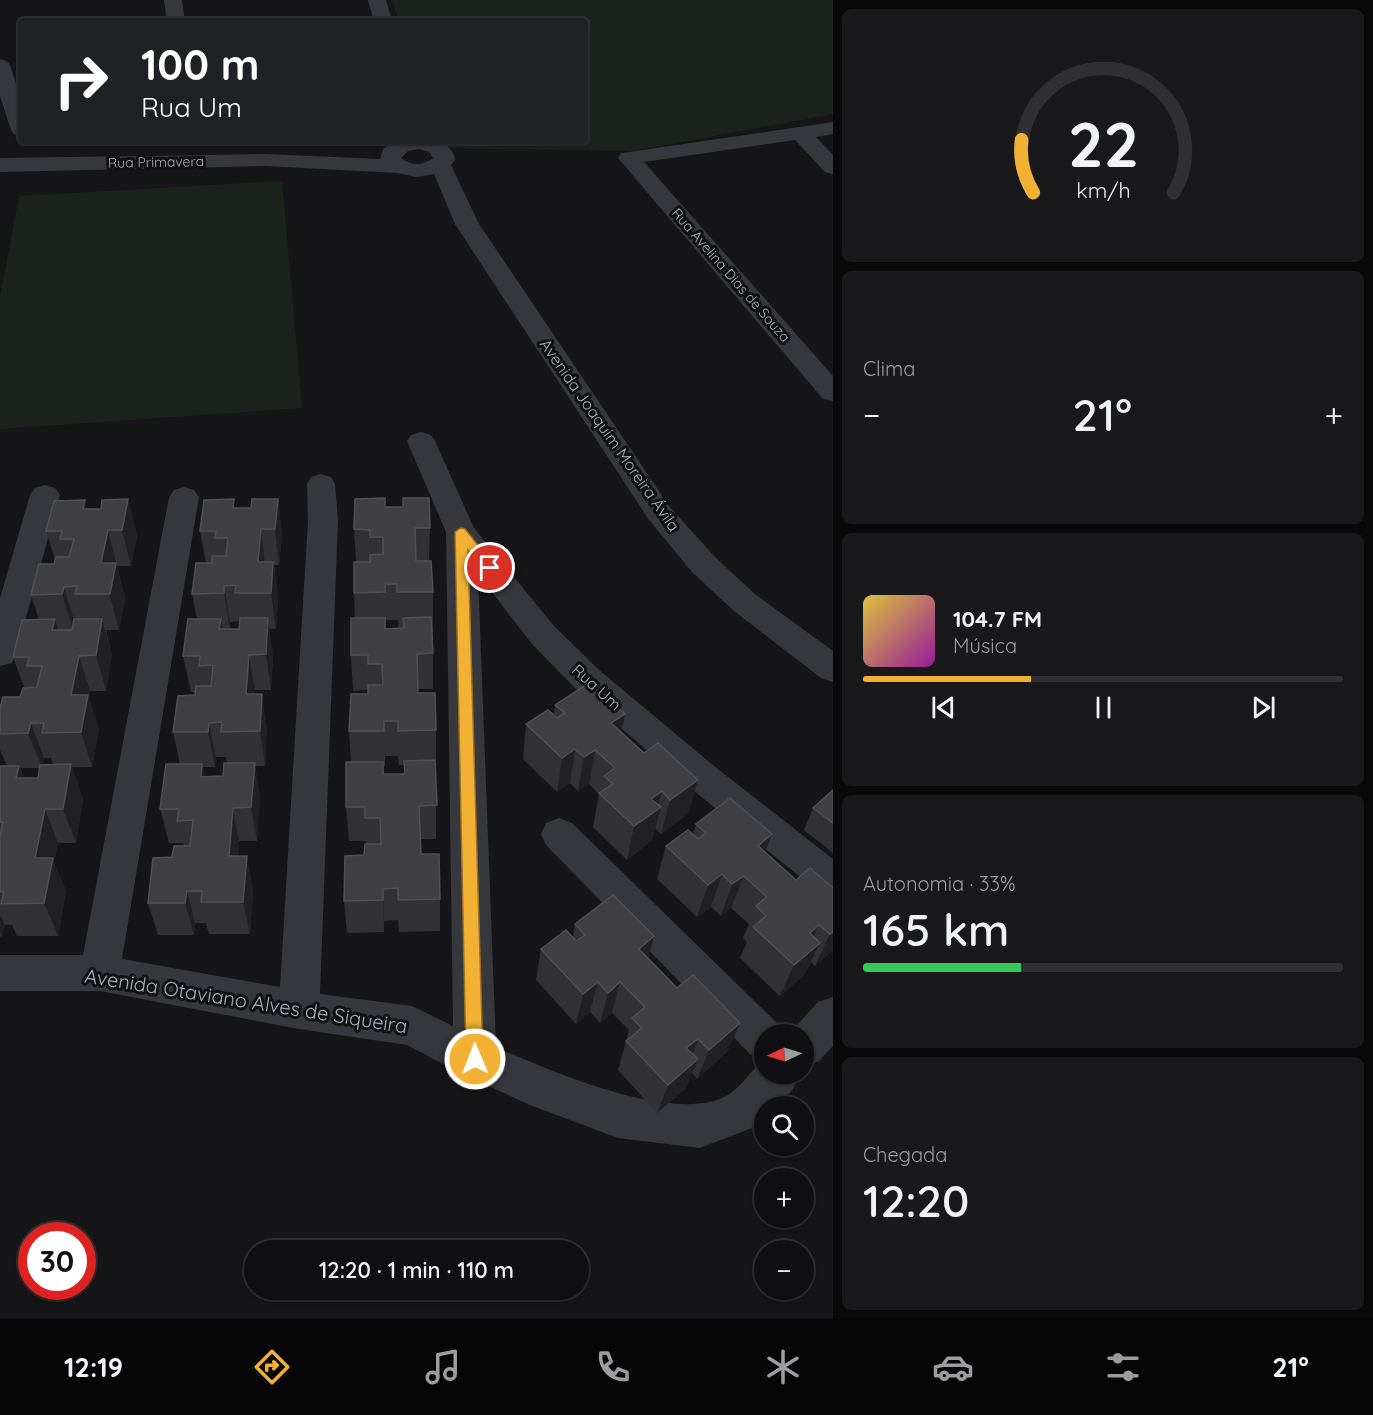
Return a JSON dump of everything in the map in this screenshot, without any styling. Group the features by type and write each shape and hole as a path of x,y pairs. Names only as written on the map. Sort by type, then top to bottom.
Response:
{"street":[{"path":"173,0 176,18"},
{"path":"376,0 382,18"},
{"path":"0,65 18,121"},
{"path":"800,133 833,128"},
{"path":"800,133 833,167"},
{"name":"Rua Avelina Dias de Souza","path":"800,133 629,158 833,393"},
{"path":"26,144 33,165"},
{"path":"255,144 266,160"},
{"name":"Avenida Joaquim Moreira Ávila","path":"467,224 440,164 444,156 441,151 436,147 407,154 467,224 659,513 704,564 745,603 833,669"},
{"name":"Rua Primavera","path":"0,165 313,161 407,154"},
{"name":"Rua Um","path":"421,441 461,532 519,608 587,679 701,776 833,881"},
{"path":"299,1010 322,520 321,484"},
{"path":"0,654 45,495"},
{"path":"100,973 184,497"},
{"path":"461,532 475,1059"},
{"path":"559,834 754,1029"},
{"name":"Avenida Otaviano Alves de Siqueira","path":"0,973 100,973 299,1010 412,1026 475,1059 544,1090 618,1116 700,1126 742,1111 768,1084"},
{"path":"814,1036 833,1016"}],"shaded area":[{"path":"392,0 833,0 833,114 633,151 448,148 446,144 588,144 588,18 398,18"},
{"path":"282,181 302,408 0,429 0,298 19,196"}],"building":[{"path":"385,498 385,507 403,507 403,498 429,498 430,528 415,528 416,561 431,561 433,592 397,592 397,584 385,584 385,592 354,593 354,562 370,562 370,555 383,554 383,537 370,537 370,530 354,529 355,499"},
{"path":"128,499 122,530 108,530 101,563 116,563 110,594 75,594 77,586 64,587 62,594 31,595 39,564 54,564 56,557 69,557 74,539 60,539 62,531 46,531 54,501 85,500 83,509 101,509 102,500"},
{"path":"234,499 233,508 251,508 252,499 278,499 275,529 261,529 258,562 273,562 271,593 235,593 236,585 224,586 224,593 192,594 196,563 212,563 212,556 226,556 228,538 215,538 216,531 200,531 204,500"},
{"path":"431,617 433,653 417,654 418,693 435,693 436,730 398,731 398,721 384,721 384,731 349,731 351,694 368,694 368,685 383,685 382,664 368,664 368,655 351,655 351,618 385,618 385,629 404,628 403,618"},
{"path":"240,618 268,618 266,654 249,655 246,694 262,694 260,731 221,732 222,722 209,723 208,732 173,732 178,696 195,695 196,686 211,686 213,665 199,666 200,656 183,656 188,619 221,619 219,629 239,629"},
{"path":"55,619 52,630 72,630 74,619 102,619 96,655 79,656 71,695 88,695 81,732 42,733 44,723 31,723 28,733 0,734 0,708 3,697 20,697 23,688 37,687 42,666 27,666 29,657 13,657 22,620"},
{"path":"589,683 625,714 611,723 644,753 658,743 698,780 670,800 662,791 651,799 661,807 634,826 599,793 613,784 604,776 615,768 595,750 584,757 575,749 562,758 526,724 548,710 557,718 565,713 555,705"},
{"path":"435,760 437,805 419,806 421,854 439,854 440,899 398,900 398,888 383,889 383,900 344,901 345,856 364,855 365,844 381,844 380,818 365,818 365,807 346,807 346,762 383,762 383,774 405,774 404,761"},
{"path":"224,763 255,763 251,807 233,808 229,856 247,856 243,902 201,902 202,891 187,891 185,903 148,903 153,858 172,857 174,846 190,846 193,820 177,821 179,809 160,809 166,764 202,764 201,777 223,776"},
{"path":"71,764 63,809 45,809 35,858 53,858 44,903 1,904 4,892 0,892 0,836 3,822 0,822 0,766 19,766 16,778 38,778 40,765"},
{"path":"833,790 833,823 813,808"},
{"path":"730,798 772,834 758,846 796,880 810,868 833,888 833,932 830,934 819,925 810,933 820,943 794,965 753,927 766,916 756,906 767,897 744,876 732,884 722,874 708,885 666,846 688,830 698,839 706,833 696,824"},
{"path":"613,895 654,936 639,949 677,988 693,975 740,1023 709,1050 698,1039 686,1048 698,1059 668,1085 626,1041 642,1028 632,1018 645,1007 620,982 608,993 598,982 583,994 541,949 566,930 576,941 585,935 575,924"}],"route":[{"path":"475,1059 461,532 490,568"}]}
